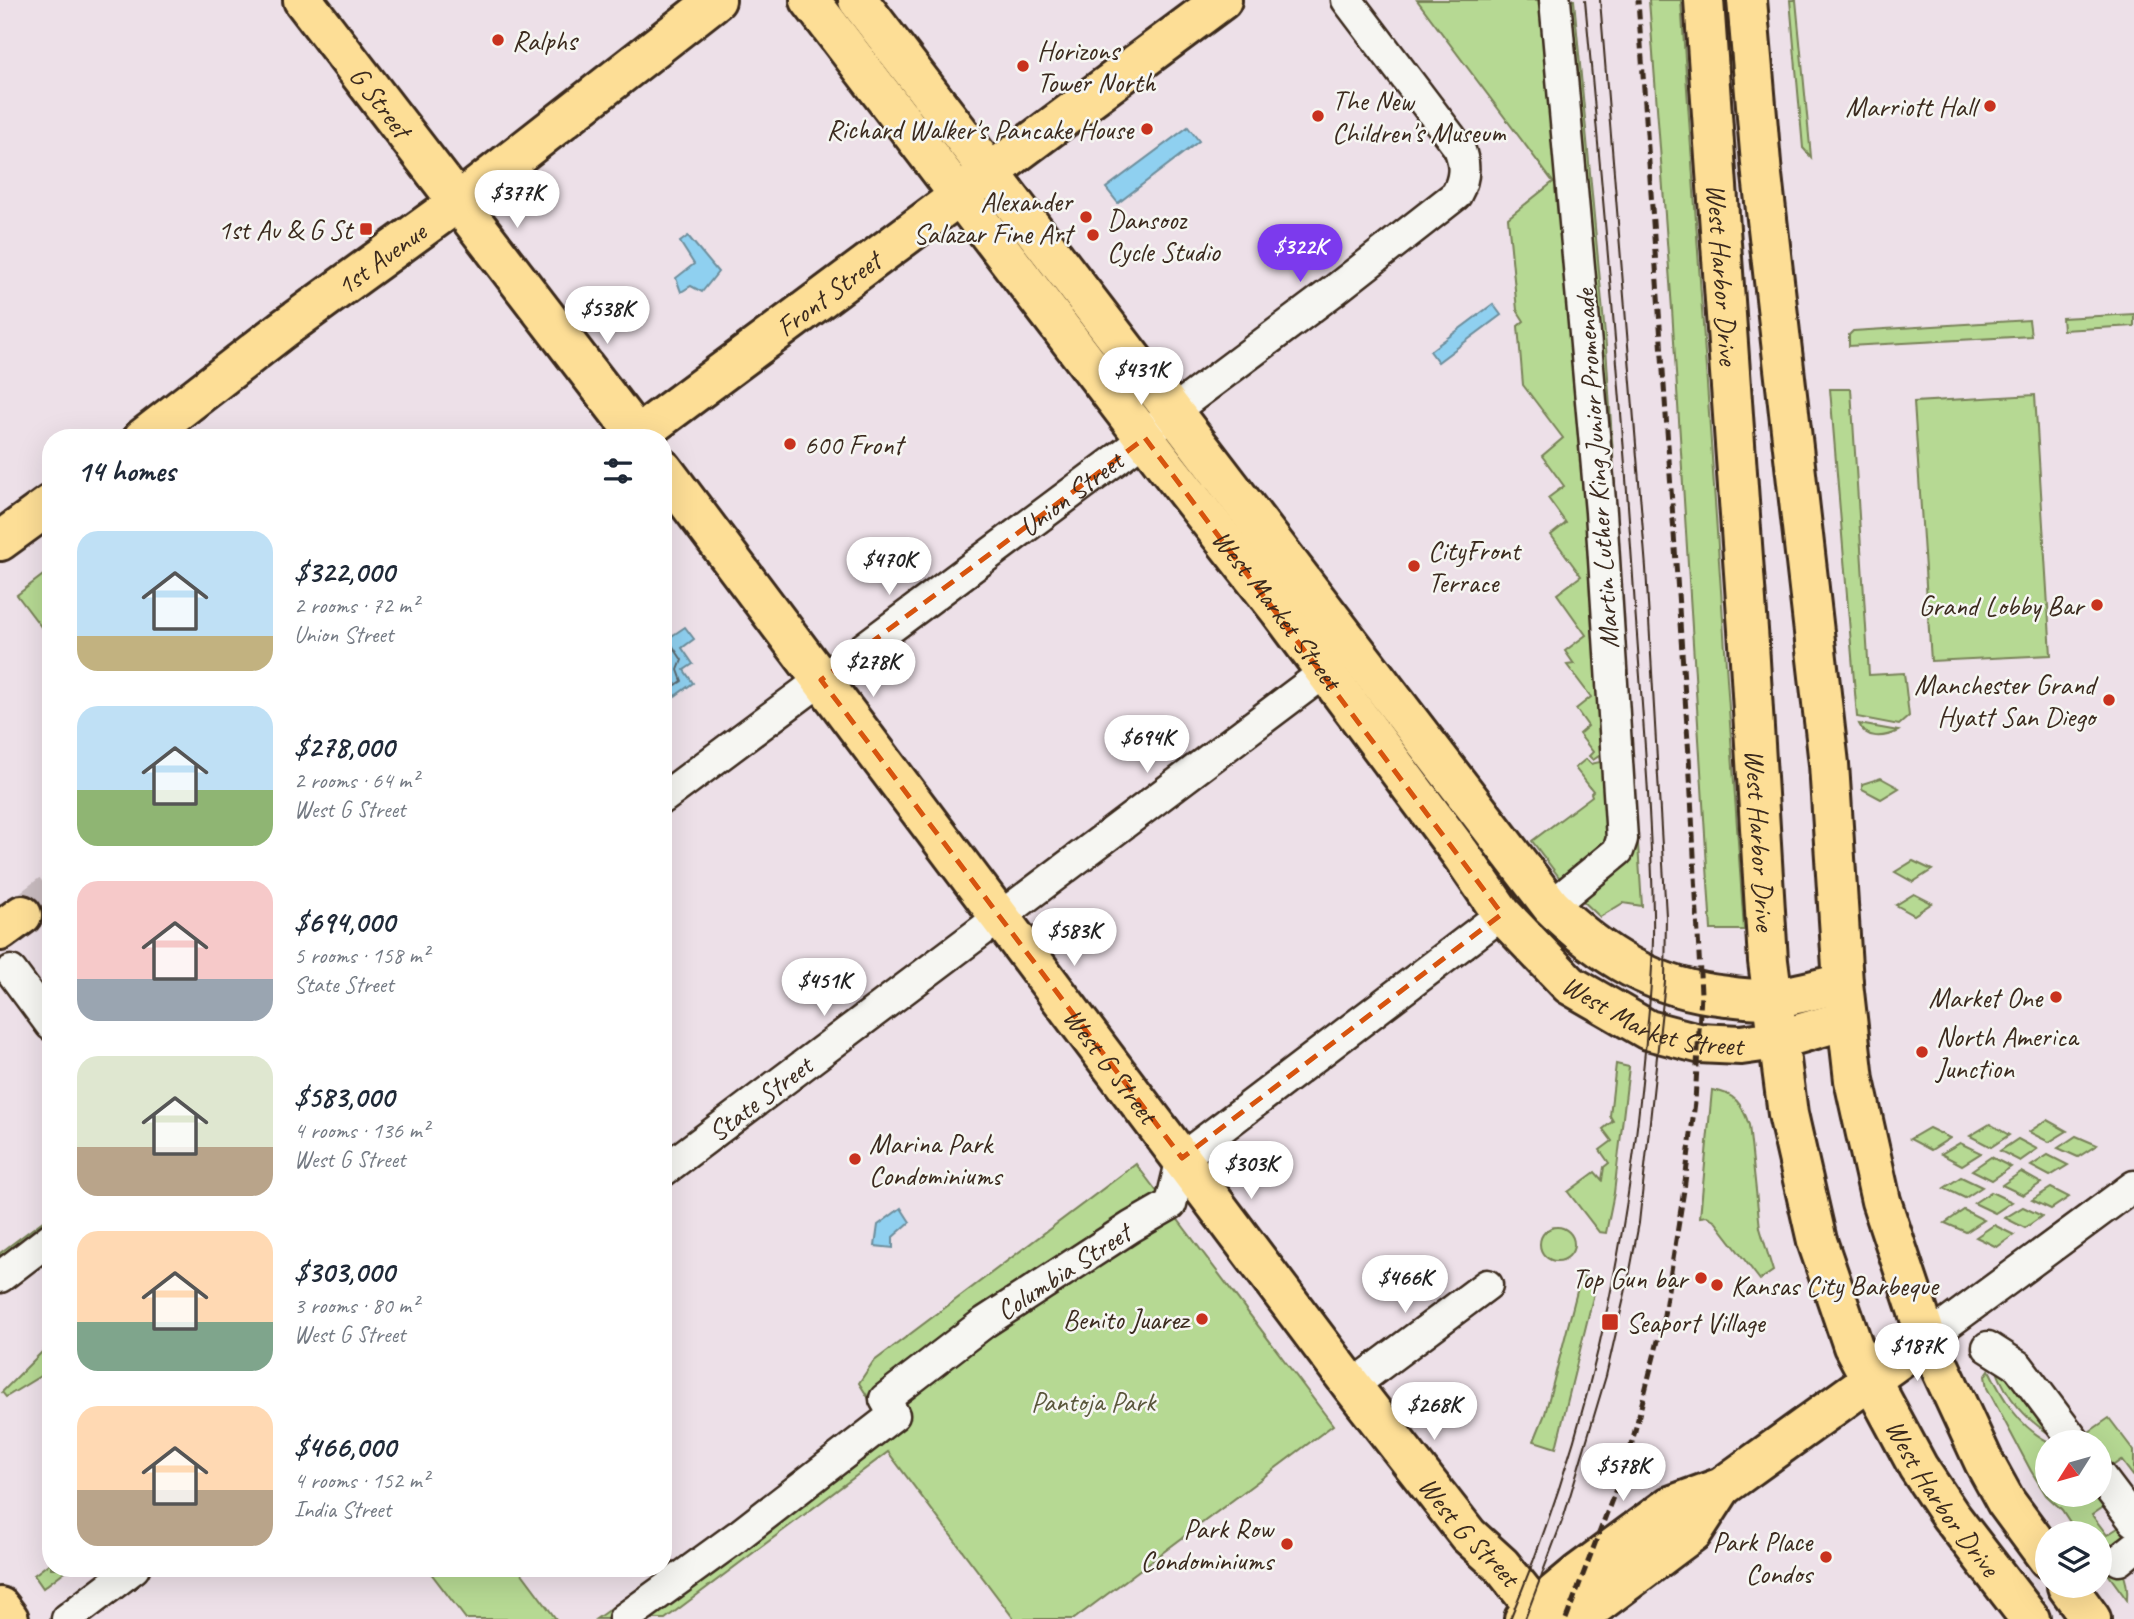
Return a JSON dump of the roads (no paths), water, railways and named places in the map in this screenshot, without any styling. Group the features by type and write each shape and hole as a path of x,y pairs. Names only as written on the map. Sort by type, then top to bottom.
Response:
{"main road":[{"name":"G Street","path":"303,0 458,202"},
{"name":"1st Avenue","path":"154,429 282,330 458,202 716,0"},
{"name":"West Market Street","path":"810,0 959,195 1368,666 1551,906 1592,944 1651,977 1701,994 1844,1002"},
{"name":"West Market Street","path":"858,0 990,172 1294,630 1458,850 1502,914 1570,985 1648,1030 1698,1043 1741,1045 1777,1040 1844,1002"},
{"name":"Front Street","path":"648,429 1222,0"},
{"name":"West Harbor Drive","path":"1704,0 1768,961 1788,1114 1817,1241 1853,1346 1918,1467 1957,1525 2030,1619"},
{"name":"West Harbor Drive","path":"1747,0 1762,176 1829,764 1844,1002 1854,1080 1881,1202 1927,1339 1984,1462 2006,1502 2035,1541"},
{"path":"458,202 631,429"},
{"name":"West G Street","path":"672,481 1352,1386 1468,1535 1501,1565 1535,1615"},
{"path":"0,541 42,511"},
{"path":"1294,630 1313,636 1330,654 1350,665 1368,666"},
{"path":"1325,672 1363,695 1392,730 1408,739 1424,741"},
{"path":"1535,1615 1670,1506 1722,1487 1927,1339"},
{"path":"1577,1619 1693,1532 1722,1487"},
{"path":"2076,1598 2091,1619"},
{"path":"0,1606 9,1619"}],"street":[{"name":"Union Street","path":"672,791 1158,425 1456,195 1464,175 1463,158 1459,148 1347,0"},
{"name":"Martin Luther King Junior Promenade","path":"1551,906 1618,851 1622,839 1602,525 1555,0"},
{"name":"State Street","path":"672,1154 1000,918 1325,672"},
{"path":"1182,1158 1502,914"},
{"path":"11,971 42,1013"},
{"name":"Columbia Street","path":"624,1619 738,1536 894,1415 885,1399 985,1322 1171,1204 1182,1158"},
{"path":"1927,1339 2134,1186"},
{"path":"0,1277 42,1245"},
{"path":"1352,1386 1487,1285"},
{"path":"1988,1347 2018,1366 2066,1430"},
{"path":"2112,1492 2134,1521"},
{"path":"67,1619 122,1577"}],"water":[{"path":"1188,127 1199,141 1118,203 1106,188"},
{"path":"688,236 718,272 702,292 691,286 681,292 676,278 694,264 680,242"},
{"path":"1493,304 1501,315 1438,362 1430,351"},
{"path":"685,627 694,639 682,648 693,664 684,670 693,683 675,696 672,692 672,636"},
{"path":"901,1208 910,1222 893,1237 893,1248 875,1246 878,1225"}],"tunnel":[{"path":"22,915 42,900"}],"tram line":[{"path":"1510,1619 1561,1483 1599,1345 1614,1276 1636,1134 1652,968 1652,873 1629,518 1585,0"},
{"path":"1525,1619 1564,1516 1606,1376 1629,1276 1639,1223 1665,982 1666,916 1646,568 1600,0"}],"railway":[{"path":"1566,1619 1628,1458 1663,1321 1695,1102 1701,994 1689,756 1638,0"}],"place":[{"name":"Ralphs","path":"498,40"},
{"name":"Horizons Tower North","path":"1023,66"},
{"name":"Marriott Hall","path":"1990,106"},
{"name":"The New Children's Museum","path":"1318,116"},
{"name":"Richard Walker's Pancake House","path":"1147,129"},
{"name":"Alexander Salazar Fine Art","path":"1086,217"},
{"name":"1st Av & G St","path":"366,229"},
{"name":"Dansooz Cycle Studio","path":"1093,235"},
{"name":"600 Front","path":"790,444"},
{"name":"CityFront Terrace","path":"1414,566"},
{"name":"Grand Lobby Bar","path":"2097,605"},
{"name":"Manchester Grand Hyatt San Diego","path":"2109,700"},
{"name":"Market One","path":"2056,997"},
{"name":"North America Junction","path":"1922,1052"},
{"name":"Marina Park Condominiums","path":"855,1159"},
{"name":"Top Gun bar","path":"1701,1278"},
{"name":"Kansas City Barbeque","path":"1717,1285"},
{"name":"Benito Juarez","path":"1202,1319"},
{"name":"Seaport Village","path":"1610,1322"},
{"name":"Park Row Condominiums","path":"1287,1544"},
{"name":"Park Place Condos","path":"1826,1557"}],"park label":[{"name":"Pantoja Park","path":"1093,1401"}]}
